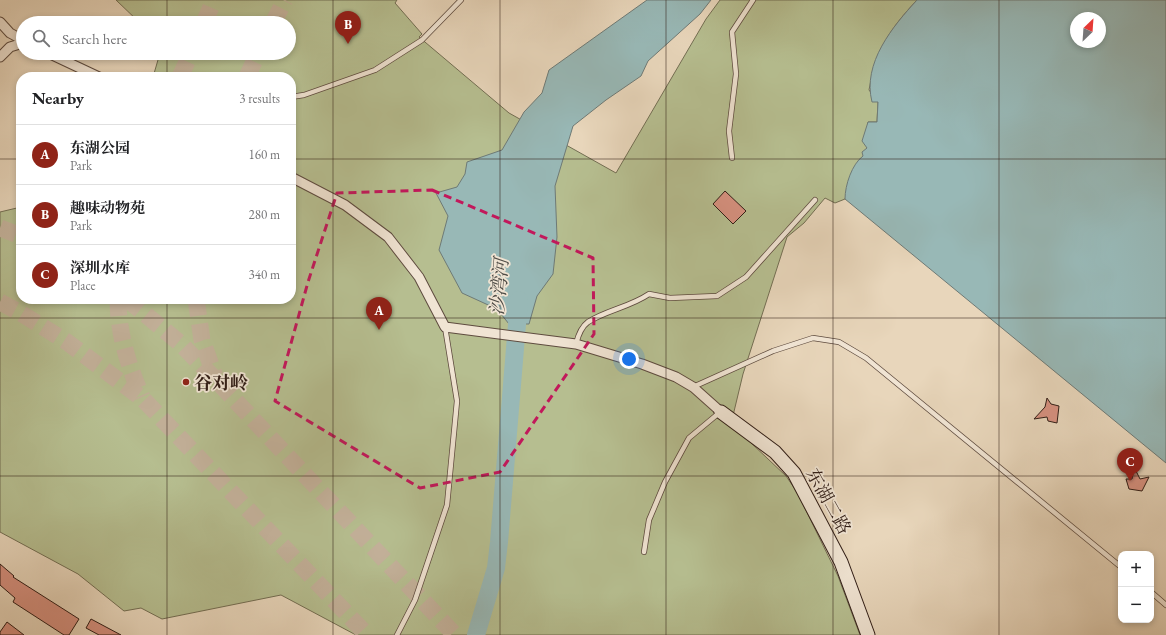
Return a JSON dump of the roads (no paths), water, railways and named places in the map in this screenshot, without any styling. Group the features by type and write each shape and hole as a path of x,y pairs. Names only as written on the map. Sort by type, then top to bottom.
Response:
{"street":[{"path":"0,22 10,33 16,36"},
{"path":"0,57 10,47 16,45"},
{"path":"63,60 88,72"},
{"path":"296,180 345,205 388,237 419,277 445,328 576,344 642,364 676,377 693,387 721,412"},
{"name":"东湖二路","path":"721,412 774,452 794,473 841,562 868,635"}],"lane":[{"path":"296,96 304,95 375,70 422,40 461,0"},
{"path":"732,158 729,131 736,74 732,32 753,0"},
{"path":"576,344 579,332 587,323 638,301 648,294 670,298 716,296 746,277 815,200"},
{"path":"397,635 415,600 447,505 457,401 445,328"},
{"path":"693,387 760,357 806,340 813,338 839,342 866,358 1118,565"},
{"path":"644,552 649,520 665,482 689,438 721,412"},
{"path":"1154,595 1166,605"}],"water":[{"path":"647,0 711,0 700,14 648,61 641,76 606,100 573,126 555,186 557,237 553,274 537,296 529,324 509,324 497,309 462,293 439,250 448,216 436,193 457,187 465,174 467,162 502,150 524,112 542,93 549,70"},
{"path":"917,0 1166,0 1166,463 845,199 846,188 852,169 863,156 862,152 867,148 862,141 868,122 877,122 878,102 872,102 870,87 871,73 882,46 898,21"}],"waterway":[{"name":"沙湾河","path":"476,635 496,568 519,300"}],"tunnel":[{"path":"207,16 214,0"},
{"path":"277,16 285,0"},
{"path":"182,72 188,60"},
{"path":"249,72 255,60"},
{"path":"0,228 16,234"},
{"path":"0,302 67,342 143,399 367,635"},
{"path":"118,304 118,312 125,349 132,373 142,397"},
{"path":"133,304 181,344 455,635"},
{"path":"197,304 202,340 215,376"}],"place":[{"name":"趣味动物苑","path":"348,44"},
{"name":"东湖公园","path":"379,330"},
{"name":"谷对岭","path":"186,382"},
{"name":"深圳水库","path":"1130,481"}]}
